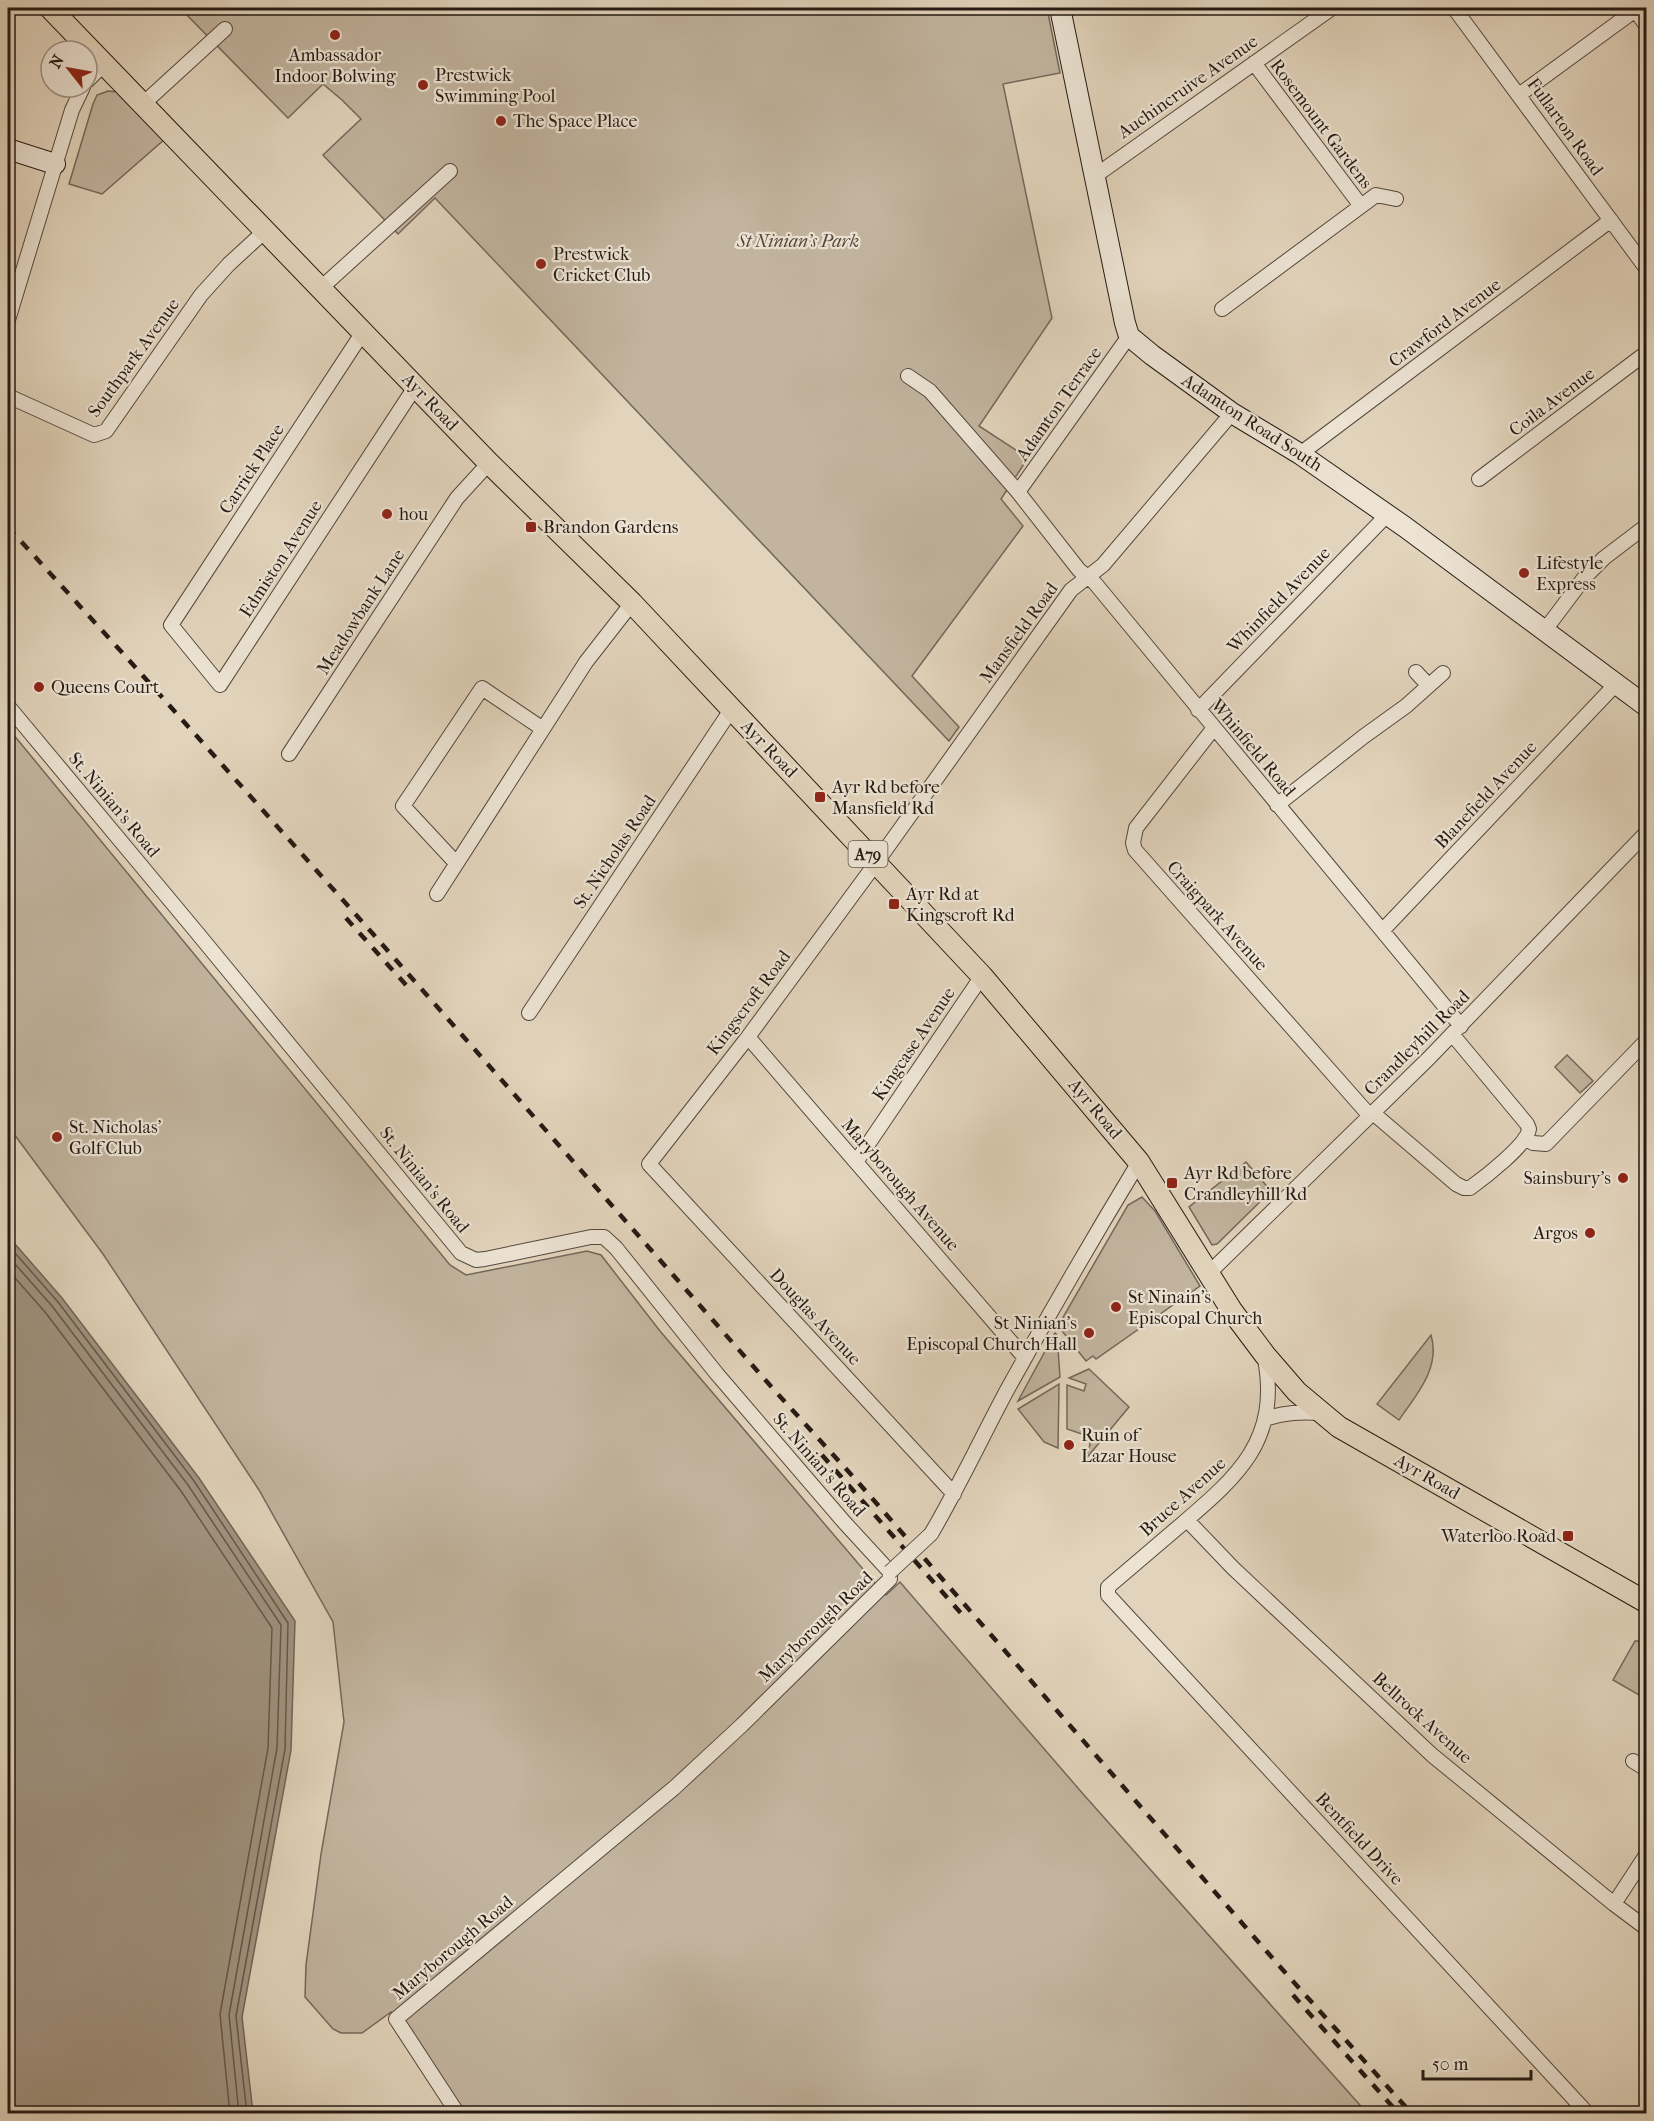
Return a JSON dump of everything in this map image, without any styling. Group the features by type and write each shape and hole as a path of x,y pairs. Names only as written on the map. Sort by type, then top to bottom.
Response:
{"main road":[{"name":"A79","path":"50,8 104,64"},
{"name":"Ayr Road","path":"104,64 489,463 632,603 982,976 1139,1162 1232,1311 1265,1355 1298,1392 1339,1427 1647,1602"}],"street":[{"path":"1060,8 1129,336"},
{"name":"Auchincruive Avenue","path":"1095,176 1332,8"},
{"name":"Fullarton Road","path":"1454,8 1647,268"},
{"path":"1518,94 1636,9 1647,25"},
{"path":"143,104 225,29"},
{"name":"Rosemount Gardens","path":"1254,63 1360,206"},
{"path":"99,69 104,64"},
{"path":"8,320 55,164 77,99"},
{"path":"8,149 55,164"},
{"path":"321,288 450,171"},
{"name":"Rosemount Gardens","path":"1222,309 1376,195 1396,199"},
{"name":"Crawford Avenue","path":"1300,454 1611,220"},
{"name":"Southpark Avenue","path":"8,396 94,435 106,431 201,296 229,264 266,230"},
{"name":"Carrick Place","path":"171,626 363,332"},
{"name":"Adamton Road South","path":"1129,336 1232,413 1300,454 1387,515 1647,706"},
{"name":"Adamton Terrace","path":"1018,492 1129,336"},
{"name":"Coila Avenue","path":"1479,479 1647,353"},
{"name":"Whinfield Road","path":"908,376 930,391 1018,492 1079,570 1088,577 1383,930 1527,1124 1529,1132 1525,1138"},
{"name":"Edmiston Avenue","path":"171,626 220,686 415,387"},
{"name":"Mansfield Road","path":"876,863 1071,590 1102,565 1232,413"},
{"name":"Meadowbank Lane","path":"289,754 457,498 489,463"},
{"name":"Whinfield Avenue","path":"1198,710 1387,515"},
{"path":"1545,630 1584,578 1604,558 1647,526"},
{"path":"437,894 586,662 632,603"},
{"path":"1416,672 1428,685"},
{"path":"1277,805 1363,736 1406,706 1443,673"},
{"name":"Blanefield Avenue","path":"1383,930 1616,684"},
{"path":"456,863 404,806 482,688 543,729"},
{"name":"St. Ninian's Road","path":"8,706 194,928 460,1253 476,1260 485,1259 591,1237 604,1237 616,1248 717,1374 890,1572"},
{"name":"St. Nicholas Road","path":"529,1013 731,710"},
{"name":"Craigpark Avenue","path":"1213,729 1136,828 1133,843 1136,850 1372,1115"},
{"name":"Crandleyhill Road","path":"1209,1274 1372,1115 1647,833"},
{"name":"Kingscroft Road","path":"649,1164 748,1036 876,863"},
{"name":"Kingcase Avenue","path":"856,1162 982,976"},
{"name":"Maryborough Avenue","path":"748,1036 1025,1358"},
{"path":"1372,1115 1456,1184 1470,1188 1525,1138 1533,1143 1546,1144 1647,1041"},
{"name":"Maryborough Road","path":"458,2114 396,2019 674,1788 890,1580 890,1572 931,1534 1060,1293 1139,1162"},
{"name":"Douglas Avenue","path":"649,1164 954,1494"},
{"name":"Bruce Avenue","path":"1108,1587 1187,1520 1232,1480 1242,1468 1265,1419 1269,1387 1265,1355"},
{"path":"1265,1419 1298,1412 1322,1413"},
{"name":"Bellrock Avenue","path":"1187,1520 1233,1568 1432,1755 1614,1904 1647,1928"},
{"name":"Bentfield Drive","path":"1108,1587 1108,1595 1588,2114"},
{"path":"1634,1761 1647,1768"},
{"path":"1614,1904 1647,1854"}],"green space":[{"name":"St Ninian's Park","path":"180,8 1047,8 1060,73 1003,84 1052,318 979,426 1028,458 1001,499 1023,526 912,676 959,727 949,741 435,198 398,234 323,155 361,119 342,100 323,84 288,118"},
{"path":"108,91 118,92 165,139 102,194 69,184 93,104 95,99 99,99 99,94"},
{"path":"8,728 450,1265 466,1275 587,1251 601,1255 660,1331 874,1582 886,1595 900,1582 1084,1795 1367,2113 463,2113 391,2012 362,2033 341,2033 333,2029 305,1997 306,1965 321,1854 344,1722 333,1622 259,1490 103,1254 8,1126"},
{"path":"1567,1055 1593,1081 1580,1093 1555,1067"},
{"path":"1246,1162 1271,1191 1217,1244 1212,1245 1189,1207"},
{"path":"1142,1197 1155,1211 1200,1286 1096,1359 1093,1356 1086,1361 1058,1326 1128,1205"},
{"path":"1055,1333 1060,1377 1018,1401"},
{"path":"1431,1335 1433,1359 1430,1370 1399,1420 1377,1404"},
{"path":"1089,1369 1129,1407 1084,1461 1090,1445 1088,1436 1067,1429 1067,1385 1084,1391 1086,1384 1069,1378"},
{"path":"1059,1384 1058,1448 1044,1442 1018,1409"},
{"path":"1635,1641 1646,1645 1646,1699 1613,1680"}],"water":[{"path":"8,1236 62,1298 199,1478 295,1621 291,1750 242,2017 253,2113 8,2113"}],"railway":[{"path":"8,527 374,935 1412,2114"},
{"path":"346,918 406,985"},
{"path":"822,1455 966,1619"},
{"path":"1293,1995 1399,2114"}],"place":[{"name":"Ambassador Indoor Bolwing","path":"335,35"},
{"name":"Prestwick Swimming Pool","path":"423,85"},
{"name":"The Space Place","path":"501,121"},
{"name":"Prestwick Cricket Club","path":"541,264"},
{"name":"hou","path":"387,514"},
{"name":"Brandon Gardens","path":"531,527"},
{"name":"Lifestyle Express","path":"1524,573"},
{"name":"Queens Court","path":"39,687"},
{"name":"Ayr Rd before Mansfield Rd","path":"820,797"},
{"name":"Ayr Rd at Kingscroft Rd","path":"894,904"},
{"name":"St. Nicholas' Golf Club","path":"57,1137"},
{"name":"Sainsbury's","path":"1623,1178"},
{"name":"Ayr Rd before Crandleyhill Rd","path":"1172,1183"},
{"name":"Argos","path":"1590,1233"},
{"name":"St Ninain's Episcopal Church","path":"1116,1307"},
{"name":"St Ninian's Episcopal Church Hall","path":"1089,1333"},
{"name":"Ruin of Lazar House","path":"1069,1445"},
{"name":"Waterloo Road","path":"1568,1536"}]}
